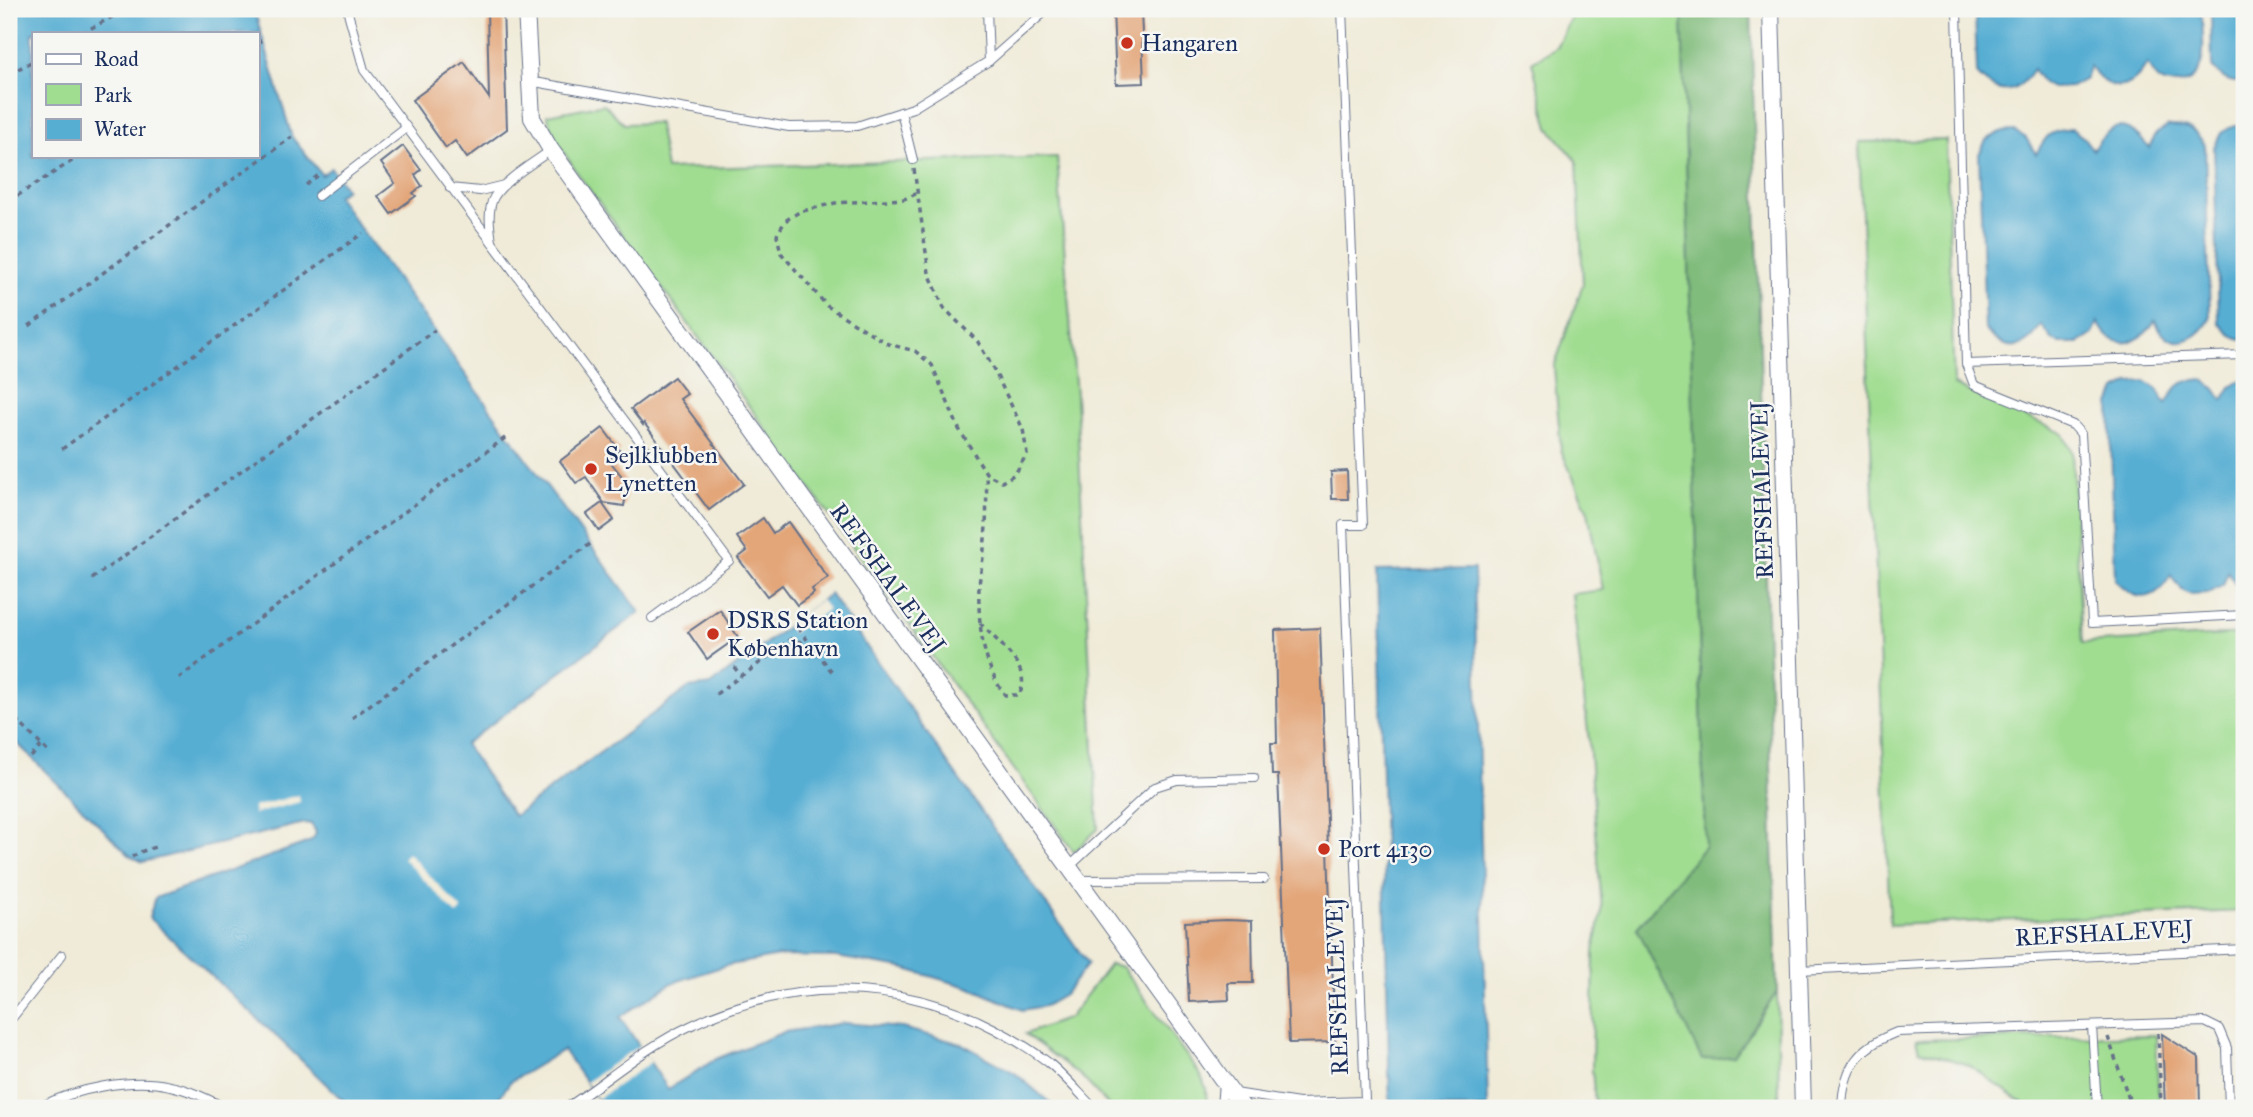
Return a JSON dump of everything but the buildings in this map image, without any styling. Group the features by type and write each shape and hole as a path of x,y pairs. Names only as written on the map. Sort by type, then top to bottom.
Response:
{"street":[{"name":"REFSHALEVEJ","path":"526,9 532,118 551,150 1243,1108"},
{"name":"REFSHALEVEJ","path":"1771,9 1803,1108"}],"lane":[{"path":"347,9 364,70 729,561 652,618"},
{"path":"987,9 989,61"},
{"path":"529,81 789,127 857,126 913,108 989,61 1048,9"},
{"name":"REFSHALEVEJ","path":"1227,1086 1257,1098 1299,1103 1365,1101 1343,525 1363,524 1342,9"},
{"path":"1957,9 1966,364 1974,385 2073,425 2081,434 2092,623 2244,615"},
{"path":"901,112 913,160"},
{"path":"318,196 406,128"},
{"path":"492,243 490,212 494,197 504,185 551,150"},
{"path":"450,188 480,191 504,185"},
{"path":"1966,364 2244,355"},
{"path":"1074,873 1155,787 1177,780 1254,778"},
{"path":"1074,873 1264,879"},
{"name":"REFSHALEVEJ","path":"1799,970 2244,949"},
{"path":"9,1022 62,955"},
{"path":"566,1108 645,1053 689,1027 738,1005 789,993 838,990 893,994 967,1014 1020,1043 1049,1063 1094,1108"},
{"path":"1842,1108 1842,1094 1849,1070 1859,1055 1876,1040 1897,1032 2205,1022 2219,1030 2227,1048 2229,1108"},
{"path":"2092,1026 2097,1108"},
{"path":"38,1108 83,1090 123,1083 169,1085 226,1108"},
{"path":"1221,1108 1227,1086"}],"path":[{"path":"84,32 127,9"},
{"path":"259,42 263,39"},
{"path":"9,74 32,62"},
{"path":"29,326 292,137"},
{"path":"9,201 77,158"},
{"path":"913,160 918,193 929,273 944,308 978,342 1023,429 1027,454 1015,474 1002,482 986,473 959,429 932,365 915,351 888,344 827,306 781,253 777,235 785,221 799,212 835,203 904,199 918,193"},
{"path":"306,185 321,173"},
{"path":"62,449 363,233"},
{"path":"92,579 435,330"},
{"path":"179,677 509,435"},
{"path":"980,624 1013,658 1023,673 1024,687 1019,695 1004,695 995,682 984,652 980,624 979,585 987,510 986,473"},
{"path":"352,718 590,544"},
{"path":"798,628 833,673"},
{"path":"716,694 791,639 801,642 806,638"},
{"path":"734,667 745,673"},
{"path":"9,712 48,752"},
{"path":"31,757 42,745"},
{"path":"132,857 155,847"},
{"path":"2158,1024 2161,1108"},
{"path":"2104,1026 2132,1108"}],"green space":[{"path":"1575,9 1682,9 1705,847 1637,929 1734,1056 1777,992 1779,1097 1769,1108 1612,1108 1595,1103 1592,1070 1594,951 1602,911 1589,741 1572,594 1603,590 1588,512 1561,450 1554,367 1583,284 1577,161 1549,128 1532,62 1556,47"},
{"path":"1682,9 1751,9 1777,992 1734,1056 1702,1060 1637,928 1705,846"},
{"path":"604,104 624,124 658,123 666,169 1057,157 1076,395 1098,829 1074,852 557,142 547,115"},
{"path":"1946,140 1954,385 2062,433 2072,452 2082,643 2244,634 2244,911 1890,925 1859,142"},
{"path":"1110,964 1122,967 1200,1074 1206,1088 1207,1108 1111,1108 1081,1076 1025,1034 1069,1018"},
{"path":"2156,1035 2159,1108 2030,1108 1969,1065 1919,1050 1916,1040"}],"water":[{"path":"9,9 254,9 292,137 322,175 331,168 346,189 337,196 640,612 465,744 514,816 688,688 711,685 830,594 1088,964 1064,995 1045,1006 1022,1010 971,988 902,968 836,957 779,956 724,966 672,983 620,1017 668,1089 716,1059 784,1032 845,1023 902,1028 962,1044 1015,1073 1056,1108 604,1108 563,1050 510,1082 492,1108 351,1108 149,918 155,898 309,842 316,832 311,824 305,823 143,862 130,856 9,735"},
{"path":"1975,9 2201,9 2201,65 2188,81 2171,84 2159,80 2147,64 2134,80 2119,86 2104,82 2090,66 2085,79 2071,87 2052,88 2044,84 2033,69 2014,89 2000,90 1992,87 1977,74"},
{"path":"2211,9 2244,9 2244,82 2226,79 2212,67"},
{"path":"2235,125 2244,125 2244,339 2233,336 2219,323 2214,147 2221,133"},
{"path":"2168,126 2190,129 2205,145 2210,318 2207,324 2197,335 2184,341 2170,339 2155,320 2146,332 2128,342 2108,336 2098,322 2093,334 2079,343 2059,343 2052,339 2041,325 2022,345 2008,346 2000,343 1985,330 1979,154 1986,140 2001,132 2015,131 2026,138 2036,154 2050,135 2072,129 2084,138 2093,150 2106,133 2120,127 2134,133 2149,148 2156,134"},
{"path":"2203,379 2223,400 2231,387 2244,379 2244,590 2236,585 2228,572 2223,585 2209,593 2189,594 2182,590 2171,575 2159,591 2145,597 2138,596 2115,580 2110,404 2116,390 2131,382 2145,381 2157,389 2166,404 2180,385"},
{"path":"1474,569 1488,1108 1390,1108 1377,571"}],"pier":[{"path":"821,600 828,609 792,633 787,626"},
{"path":"299,795 300,802 254,814 253,807"},
{"path":"408,853 462,910 457,915 403,858"},
{"path":"640,1045 651,1062 598,1099 586,1082"}],"place":[{"name":"Hangaren","path":"1127,43"},
{"name":"Sejlklubben Lynetten","path":"591,469"},
{"name":"DSRS Station København","path":"713,634"},
{"name":"Port 4130","path":"1324,849"}]}
